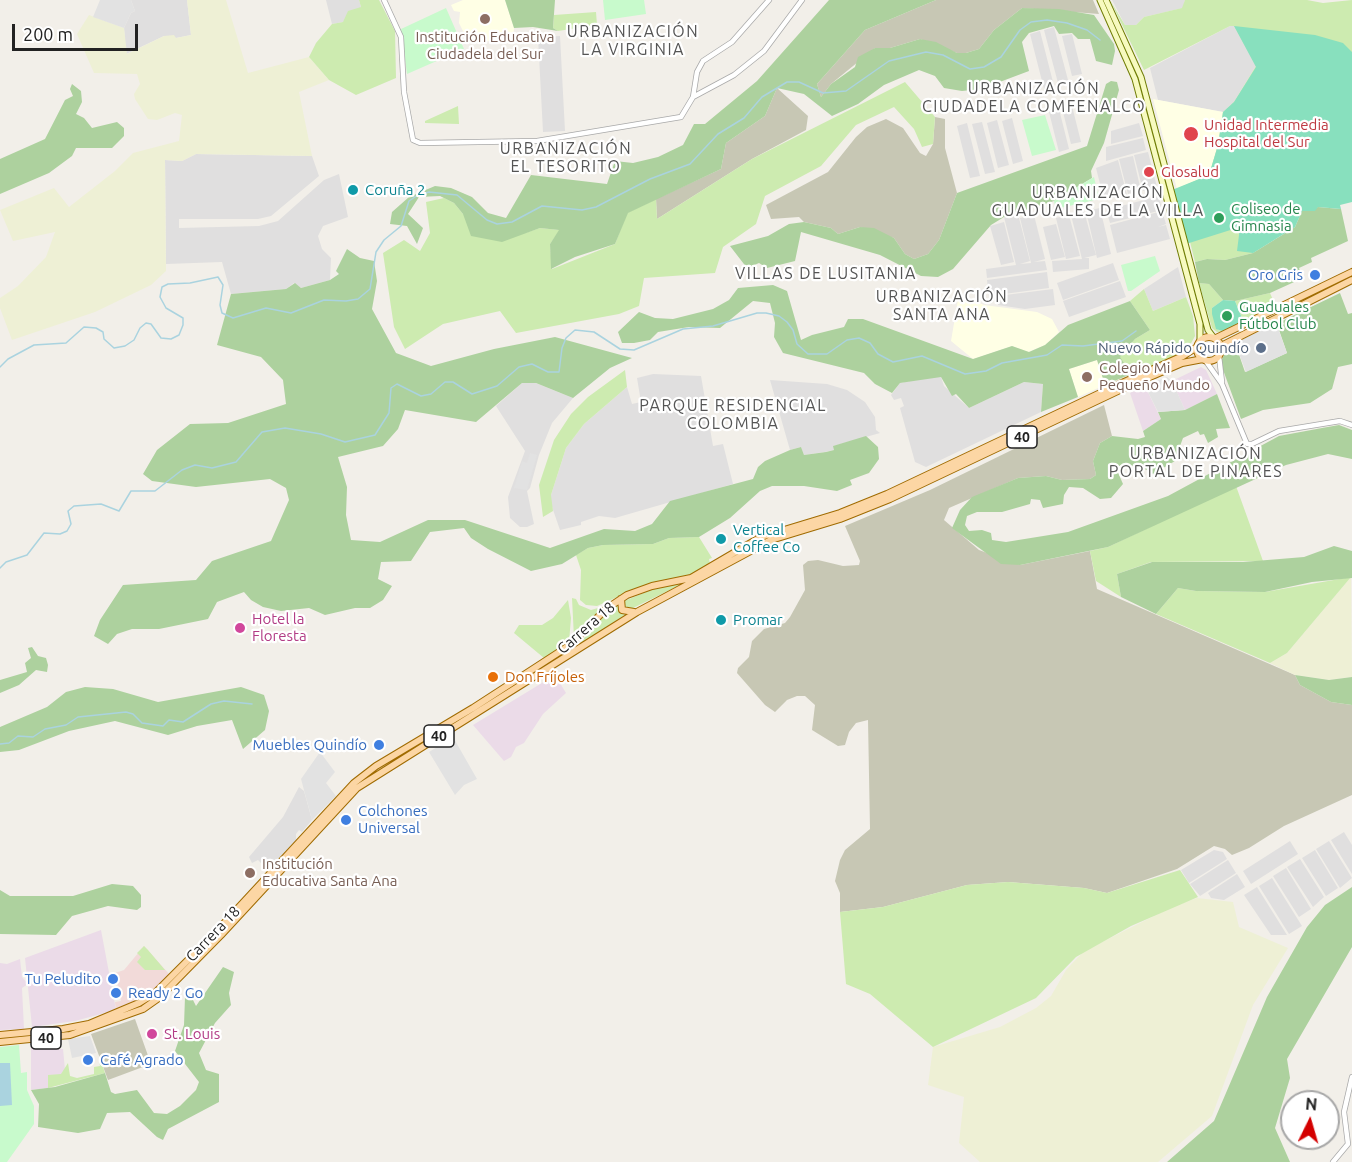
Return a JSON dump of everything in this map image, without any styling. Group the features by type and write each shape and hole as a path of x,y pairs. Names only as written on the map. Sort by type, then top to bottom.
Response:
{"main road":[{"path":"1100,0 1135,79 1200,324 1200,340 1197,347 1204,359"},
{"path":"1106,0 1141,77 1207,325 1221,346 1219,356"},
{"path":"1200,340 1207,337 1215,338 1352,272"},
{"path":"1221,346 1352,280"},
{"name":"Carrera 18","path":"90,1026 155,993 216,932 318,819 362,777 570,645 597,616 621,598 652,586 695,576 761,537 840,513 887,494 1113,387 1183,357 1197,347"},
{"name":"40","path":"1204,359 1212,360 1219,356"},
{"name":"Carrera 18","path":"90,1026 143,1009 160,997 221,935 357,788 637,612 771,540 842,519 890,500 1122,389 1182,363 1204,359"},
{"path":"621,598 619,605 622,610 637,612"},
{"name":"40","path":"0,1035 90,1026"},
{"name":"40","path":"0,1042 47,1038 90,1026"}],"street":[{"path":"384,0 401,37 404,92 412,140 420,143 537,141 681,117 693,97 697,72 703,61 732,42 769,0"},
{"path":"693,97 734,75 764,51 802,0"},
{"path":"1219,356 1222,384"},
{"path":"1204,359 1222,384 1248,444 1278,431 1340,421 1352,425"},
{"path":"1333,1162 1348,1144 1344,1112 1352,1077"}],"shaded area":[{"path":"100,0 131,0 135,11 131,13 124,28 93,17"},
{"path":"131,0 187,0 191,35 176,38 164,36 126,54 124,28 131,13 135,11"},
{"path":"187,0 226,0 248,73 309,57 329,80 299,92 312,156 196,154 182,161 165,160 166,271 151,285 95,312 12,340 0,308 0,298 18,286 46,257 55,232 13,241 0,210 54,188 69,207 115,171 133,153 179,141 182,115 175,113 157,120 148,119 135,99 134,94 140,84 137,74 94,73 77,34 89,15 124,28 127,54 164,36 174,35 176,38 191,35"},
{"path":"326,0 359,0 361,7 343,22 332,24"},
{"name":"Institución Educativa Ciudadela del Sur","path":"463,0 505,0 514,28 513,41 468,41 459,23 460,12 454,11 451,5"},
{"path":"936,0 1093,0 1099,14 1022,8 994,30 979,49 966,53 957,53 920,39 890,48 875,48 831,84 821,97 817,84 865,30"},
{"path":"1112,0 1185,0 1183,8 1144,17 1136,25 1125,25"},
{"path":"1234,26 1256,66 1234,102 1223,112 1158,100 1150,68"},
{"path":"1054,27 1068,80 1058,83 1044,30"},
{"path":"1040,31 1054,86 1044,89 1030,34"},
{"path":"1072,34 1082,74 1072,76 1062,36"},
{"path":"560,36 565,131 543,132 538,37"},
{"path":"777,88 808,116 806,130 752,159 657,219 656,199 721,169 726,143 765,116"},
{"name":"Unidad Intermedia Hospital del Sur","path":"1153,99 1223,112 1218,145 1209,175 1177,189"},
{"path":"1071,102 1081,142 1071,144 1061,104"},
{"path":"1059,109 1069,149 1059,152 1049,112"},
{"path":"935,117 945,119 945,148 957,193 939,240 928,254 914,259 905,254 894,238 860,227 838,234 831,228 804,222 799,217 771,219 766,205 828,172 856,137 867,127 886,119 903,128 920,153 926,156 933,144"},
{"path":"1012,118 1023,161 1013,164 1002,121"},
{"path":"997,120 1009,165 998,168 987,123"},
{"path":"982,122 995,172 985,174 972,124"},
{"path":"967,123 980,176 970,178 957,126"},
{"path":"1139,123 1143,136 1111,144 1111,131"},
{"path":"1143,138 1146,150 1106,161 1106,147"},
{"path":"1148,152 1157,187 1143,191 1134,155"},
{"path":"196,154 312,156 319,176 271,216 258,219 179,219 179,228 259,226 278,221 324,180 339,174 348,217 323,226 318,236 322,249 331,258 330,280 301,288 294,283 286,289 231,294 222,262 166,264 165,160 182,161"},
{"path":"1133,156 1141,191 1128,194 1119,159"},
{"path":"1118,160 1127,195 1104,200 1096,168"},
{"path":"1159,196 1162,210 1110,223 1106,210"},
{"path":"1100,208 1111,254 1097,258 1086,211"},
{"path":"1084,211 1096,255 1084,258 1089,258 1089,269 1053,272 1052,261 1082,259 1071,215"},
{"path":"1162,211 1166,224 1158,227 1166,225 1170,239 1117,253 1110,225"},
{"path":"1018,214 1030,261 1020,264 1031,263 1020,218 1034,215 1045,259 1034,262 1045,261 1047,270 987,278 986,269 1016,265 1004,217"},
{"path":"1069,215 1080,256 1066,259 1056,218"},
{"path":"1004,222 1014,262 1001,265 990,226"},
{"path":"1056,224 1065,257 1051,260 1043,227"},
{"path":"1113,263 1119,280 1063,300 1057,283"},
{"path":"1178,267 1186,297 1153,311 1144,289"},
{"path":"1047,272 1049,288 989,296 987,280"},
{"path":"1120,281 1126,297 1069,317 1063,301"},
{"path":"1053,289 1055,305 1025,309 998,305 997,296"},
{"path":"959,294 984,305 1037,312 1052,319 1059,332 1045,345 1028,352 1012,346 973,359 951,341"},
{"name":"Nuevo Rápido Quindío","path":"1276,323 1287,353 1246,372 1235,343"},
{"name":"Colegio Mi Pequeño Mundo","path":"1097,360 1105,385 1078,397 1069,369"},
{"path":"1201,367 1206,370 1217,394 1185,410 1172,381"},
{"path":"653,374 701,376 713,446 723,444 733,484 615,518 599,516 581,522 581,525 560,530 551,504 551,495 566,448 584,424 627,387 632,404 641,402 637,378"},
{"path":"928,377 941,377 944,386 969,408 1024,382 1043,384 1041,412 926,467 915,462 900,408 904,406 901,398 894,400 891,395 900,383"},
{"path":"1167,377 1172,381 1185,410 1158,412 1145,386"},
{"path":"770,380 827,384 847,390 865,402 875,417 876,430 880,433 834,446 834,450 825,452 804,455 801,447 790,450"},
{"path":"522,383 536,383 573,398 552,423 539,455 530,488 527,491 534,524 527,527 520,527 510,518 508,497 525,451 496,406"},
{"path":"1145,386 1161,419 1143,431 1130,393"},
{"path":"1104,405 1112,436 1100,443 1093,461 1096,475 1090,479 1062,480 1046,476 1018,478 949,508 944,520 979,550 1020,565 1090,551 1097,589 1295,675 1300,685 1331,702 1352,705 1352,795 1284,826 1249,848 1232,855 1225,849 1214,846 1177,869 1107,893 1084,888 1008,882 967,885 883,907 840,912 840,893 835,881 840,860 845,850 870,829 868,720 856,723 849,732 845,745 838,746 812,730 815,705 805,696 787,700 775,712 765,705 737,673 738,668 749,657 752,641 764,629 785,623 790,617 805,590 803,565 808,561 818,560 843,566 859,565 860,561 845,526 930,490"},
{"path":"530,453 537,455 527,490 514,488 522,461 527,463"},
{"path":"1351,577 1352,677 1329,680 1295,675 1270,663 1287,653"},
{"path":"555,675 566,693 543,714 524,743 516,747 511,757 504,761 473,725"},
{"path":"453,737 477,779 464,785 455,795 429,752"},
{"path":"320,752 335,772 326,783 336,796 312,820 301,779"},
{"path":"299,787 304,791 312,820 302,832 299,830 296,840 268,870 258,860 252,863 249,857 283,817"},
{"path":"1344,832 1352,845 1352,874 1331,840"},
{"path":"1290,841 1298,854 1251,884 1243,871"},
{"path":"1329,841 1352,878 1340,888 1316,849"},
{"path":"1214,850 1223,852 1227,859 1189,883 1181,870"},
{"path":"1315,850 1338,888 1326,896 1302,858"},
{"path":"1300,859 1324,897 1313,907 1287,867"},
{"path":"1228,860 1236,873 1200,896 1190,884"},
{"path":"1286,868 1311,909 1299,917 1273,876"},
{"path":"1237,874 1245,887 1224,900 1211,898 1208,893"},
{"path":"1272,878 1302,926 1289,934 1259,886"},
{"path":"1257,887 1287,935 1271,935 1244,895"},
{"path":"1197,898 1233,902 1239,927 1288,948 1253,1005 1212,1116 1158,1162 980,1162 959,1143 964,1097 928,1085 933,1047 1000,1027 1036,1008 1051,996 1066,970 1084,951 1174,906"},
{"path":"101,930 116,1010 75,1021 32,1027 25,958"},
{"path":"144,946 170,975 154,991 116,1010 115,1002 121,1001 115,973 124,970"},
{"path":"20,959 22,977 28,984 22,988 24,1029 0,1030 0,963 7,964"},
{"path":"135,1019 151,1064 108,1080 91,1034"},
{"path":"90,1036 96,1053 72,1058 68,1039"},
{"path":"51,1043 52,1049 63,1049 65,1070 61,1075 48,1076 48,1088 31,1090 31,1044"}],"green space":[{"path":"359,0 379,0 395,31 396,78 356,95 329,80 309,57 316,43 332,24 343,22 348,11 361,7"},
{"path":"505,0 555,0 553,28 558,31 533,27 514,28"},
{"path":"603,0 644,0 646,14 605,20"},
{"path":"829,0 936,0 865,30 817,84 821,97 831,84 855,67 858,57 875,48 890,48 920,39 936,42 957,53 966,53 979,49 994,30 1022,8 1059,9 1094,15 1114,44 1115,51 1112,65 1096,61 1090,39 1078,39 1072,33 1059,34 1054,26 1029,33 1022,42 1029,71 981,89 962,91 944,88 935,76 919,70 884,85 858,104 832,116 804,94 777,88 765,116 726,143 721,169 628,213 615,244 575,257 551,269 550,244 559,230 540,228 502,242 471,236 463,214 454,203 440,196 419,197 408,214 423,228 417,244 407,226 390,224 392,212 409,197 435,186 451,188 472,197 488,213 506,218 531,175 607,184 615,161 633,163 658,157 683,145 694,124 705,124 757,81"},
{"path":"1110,0 1125,25 1136,25 1144,17 1182,8 1185,0 1307,0 1323,3 1352,0 1352,52 1250,162 1174,190 1209,175 1218,145 1223,112 1234,102 1256,66 1234,26 1230,26 1144,70"},
{"path":"446,8 464,49 407,74 401,29"},
{"path":"596,12 597,25 558,31 553,28 554,15"},
{"path":"1234,26 1315,35 1343,43 1352,52 1352,202 1340,205 1341,209 1318,207 1315,211 1302,211 1295,227 1253,253 1237,251 1240,227 1186,244 1172,190 1209,175 1218,145 1223,112 1234,102 1256,67"},
{"path":"1111,81 1117,82 1119,90 1104,143 1091,171 1092,178 1054,201 1004,217 991,225 953,269 938,277 921,276 880,255 801,232 795,261 767,268 759,263 747,268 730,246 768,236 789,224 804,222 831,228 838,234 860,227 874,228 894,238 905,254 914,259 928,254 939,240 957,193 1087,146 1106,84"},
{"path":"905,82 935,117 933,144 922,147 914,129 894,107 856,125 821,166 765,196 756,224 723,247 715,273 644,278 639,306 619,314 516,333 500,311 443,324 405,349 394,327 383,253 404,240 420,251 430,233 426,202 444,198 454,203 463,214 525,233 540,228 560,230 550,244 552,269 615,244 627,213 656,199 657,219 752,159"},
{"path":"72,84 81,91 82,102 76,114 84,118 92,128 117,122 124,128 124,136 112,148 76,148 72,156 49,173 0,194 0,159 45,139 65,100 73,96 70,89"},
{"path":"458,106 459,124 425,123 425,121"},
{"path":"1045,115 1056,150 1032,156 1022,120"},
{"path":"1094,177 1099,199 1056,209 1054,201"},
{"path":"1318,207 1341,209 1348,241 1311,258 1312,262 1299,268 1303,278 1270,293 1235,301 1223,300 1209,284 1199,283 1195,262 1207,259 1225,260 1253,253 1295,227 1302,211"},
{"path":"1233,213 1296,225 1253,253 1225,260 1207,259 1195,262 1190,242"},
{"path":"347,249 360,258 374,261 377,281 372,309 396,353 431,366 494,349 555,337 632,358 610,368 573,398 536,383 522,383 476,422 405,410 398,429 383,446 338,457 347,487 346,515 351,540 380,542 428,520 465,520 550,548 604,529 635,531 652,524 670,501 753,479 758,467 765,461 801,447 804,455 826,452 834,450 833,446 866,436 878,447 879,459 869,473 850,480 852,485 837,491 804,486 772,486 760,491 730,518 699,537 669,538 653,544 603,545 588,548 562,564 531,571 488,549 471,538 464,528 430,532 411,561 381,562 378,579 392,586 383,600 370,608 355,608 325,615 309,608 281,611 263,607 251,600 244,592 217,602 208,619 159,629 132,629 117,634 108,644 94,636 100,620 123,585 196,580 212,561 271,541 289,500 286,488 270,479 196,487 152,481 143,474 157,450 190,424 228,423 286,404 283,380 261,357 217,345 231,294 286,289 295,283 301,288 330,280 339,274 336,271"},
{"path":"1155,256 1160,271 1128,291 1121,265"},
{"path":"1199,283 1209,284 1223,300 1212,308 1218,330 1225,332 1217,332 1212,328"},
{"path":"773,285 787,291 801,340 844,327 848,319 863,319 973,359 1012,346 1029,352 1045,345 1068,325 1130,301 1150,330 1135,339 1120,357 1131,374 1105,385 1097,360 1069,369 1078,397 1041,412 1043,384 1024,382 969,408 956,394 952,396 941,377 900,383 892,393 875,384 864,373 783,353 774,337 775,323 770,303 753,301 720,328 689,327 658,332 650,340 634,343 622,343 618,332 639,312 655,318 673,319 713,309 729,300 738,288"},
{"path":"1144,289 1153,311 1186,297 1193,316 1195,336 1189,347 1177,356 1131,374 1119,357 1135,339 1150,330 1130,301"},
{"path":"1270,293 1276,307 1244,323 1235,301"},
{"path":"1340,293 1348,314 1352,313 1352,364 1338,367 1332,389 1310,403 1263,410 1241,419 1222,367 1222,359 1226,351 1235,343 1245,372 1287,353 1278,327 1284,324 1282,321"},
{"name":"Guaduales Fútbol Club","path":"1223,300 1235,301 1244,323 1225,332 1216,329 1212,314 1212,308"},
{"path":"625,370 627,387 584,424 566,448 551,495 553,511 543,517 539,485 554,440 571,414 588,397"},
{"path":"1217,394 1230,428 1216,429 1218,437 1208,443 1204,434 1200,435 1198,431 1183,438 1177,454 1172,457 1175,461 1153,474 1140,466 1121,465 1116,468 1123,484 1111,498 1100,499 1083,488 1069,487 1064,495 1063,504 1043,508 1040,500 1031,499 1030,504 1002,512 977,512 967,516 965,525 969,531 982,530 991,533 992,540 1006,542 1068,532 1168,496 1279,436 1339,425 1352,430 1352,459 1328,454 1286,465 1108,547 1020,565 1001,564 952,528 960,510 972,497 1018,478 1046,476 1062,480 1090,479 1096,475 1093,461 1100,443 1112,436 1138,439 1145,437 1143,431 1161,419 1158,412 1185,410"},
{"path":"1236,486 1263,561 1151,562 1117,574 1121,597 1096,581 1090,551 1108,547"},
{"path":"699,537 712,558 709,559 710,564 690,575 642,586 597,606 586,605 580,600 581,570 576,555 588,548 603,545 653,544 669,538"},
{"path":"1334,546 1352,551 1352,578 1312,582 1265,592 1196,591 1178,588 1156,614 1121,597 1117,574 1152,562 1243,562 1304,557"},
{"path":"1351,577 1287,653 1270,663 1156,614 1178,588 1196,591 1265,592"},
{"path":"686,582 626,611 622,602 653,589"},
{"path":"572,598 576,599 579,605 591,610 605,606 574,638"},
{"path":"568,600 571,618 569,642 544,658 514,633 519,625 542,625 553,618"},
{"path":"618,604 620,612 626,614 579,645 599,618"},
{"path":"32,647 38,656 46,658 47,672 36,670 19,685 0,693 0,680 27,672 25,663 31,658 28,648"},
{"path":"1295,675 1329,680 1352,677 1352,705 1331,702 1300,685"},
{"path":"85,687 113,689 158,702 241,687 264,695 269,711 265,730 243,749 232,720 197,726 168,735 115,721 69,731 19,750 0,752 0,727 47,707 66,692"},
{"path":"1180,870 1198,897 1131,926 1076,957 1036,998 933,1047 870,994 846,984 840,912 883,907 967,885 1008,882 1084,888 1107,893"},
{"path":"112,884 133,886 141,895 141,907 137,910 108,906 72,916 56,935 0,934 0,890 10,896 73,896"},
{"path":"1352,887 1352,947 1287,1059 1290,1078 1286,1090 1280,1090 1280,1111 1275,1128 1280,1139 1280,1150 1285,1150 1290,1162 1167,1162 1214,1121 1267,997 1307,927 1325,905"},
{"path":"144,946 165,970 145,970 137,962 141,957 137,953"},
{"path":"223,967 234,972 229,993 231,1005 215,1023 199,1053 206,1070 219,1074 219,1102 168,1129 163,1140 130,1112 107,1113 100,1129 78,1133 38,1127 39,1104 31,1090 55,1087 105,1073 111,1092 115,1094 137,1090 154,1113 167,1114 180,1106 196,1090 199,1082 175,1051 184,1025 185,997 190,994 196,1006"},
{"path":"19,1045 21,1073 27,1072 27,1090 34,1106 34,1124 7,1162 0,1162 0,1047"},
{"path":"99,1061 105,1073 48,1088 48,1075 61,1074 68,1063 70,1076 77,1078 94,1074 94,1067 100,1066"}],"water":[{"path":"0,1063 10,1063 12,1105 0,1106"}],"waterway":[{"path":"0,367 8,359 34,345 66,343 84,327 96,328 103,332 104,339 114,348 125,346 134,340 140,328 146,323 151,324 161,338 171,339 179,335 183,318 166,308 160,297 162,287 168,284 190,283 218,277 223,285 220,305 222,313 233,318 266,308 291,313 324,300 358,299 370,289 376,252 384,240 401,226 409,201 418,195 429,192 457,195 487,220 497,224 512,222 542,206 582,210 596,207 650,179 690,164 718,134 744,118 762,97 787,82 799,82 823,93 846,91 889,61 926,52 943,55 970,69 984,67 1001,57 1020,30 1031,22 1047,20 1067,23 1087,30 1100,40"},
{"path":"0,568 6,562 27,555 44,533 60,534 67,531 71,524 68,511 74,506 101,504 119,511 131,491 155,491 182,470 195,465 212,468 236,462 262,432 285,428 321,434 345,442 375,435 389,413 391,388 397,384 421,396 431,394 445,382 453,382 472,394 497,386 519,367 532,364 548,372 559,372 562,348 566,338 575,330 594,332 620,349 634,350 683,329 713,326 757,313 766,313 779,316 787,322 793,330 797,344 808,354 827,354 847,340 859,338 870,343 878,354 893,362 922,356 965,374 986,371 1002,363 1047,355 1062,345 1083,346 1122,341 1136,331"},
{"path":"0,744 9,743 18,736 33,737 45,729 66,725 78,717 126,712 133,714 142,723 163,726 169,720 183,722 211,704 224,701 252,704"}],"place":[{"name":"Institución Educativa Ciudadela del Sur","path":"485,19"},
{"name":"Unidad Intermedia Hospital del Sur","path":"1191,134"},
{"name":"Glosalud","path":"1149,172"},
{"name":"Coruña 2","path":"353,190"},
{"name":"Coliseo de Gimnasia","path":"1219,218"},
{"name":"Oro Gris","path":"1315,275"},
{"name":"Guaduales Fútbol Club","path":"1227,316"},
{"name":"Nuevo Rápido Quindío","path":"1261,348"},
{"name":"Colegio Mi Pequeño Mundo","path":"1087,377"},
{"name":"Vertical Coffee Co","path":"721,539"},
{"name":"Promar","path":"721,620"},
{"name":"Hotel la Floresta","path":"240,628"},
{"name":"Don Fríjoles","path":"493,677"},
{"name":"Muebles Quindío","path":"379,745"},
{"name":"Colchones Universal","path":"346,820"},
{"name":"Institución Educativa Santa Ana","path":"250,873"},
{"name":"Tu Peludito","path":"113,979"},
{"name":"Ready 2 Go","path":"116,993"},
{"name":"St. Louis","path":"152,1034"},
{"name":"Café Agrado","path":"88,1060"}],"district":[{"name":"URBANIZACIÓN LA VIRGINIA","path":"633,41"},
{"name":"URBANIZACIÓN CIUDADELA COMFENALCO","path":"1034,98"},
{"name":"URBANIZACIÓN EL TESORITO","path":"566,158"},
{"name":"URBANIZACIÓN GUADUALES DE LA VILLA","path":"1098,202"},
{"name":"VILLAS DE LUSITANIA","path":"826,274"},
{"name":"URBANIZACIÓN SANTA ANA","path":"942,306"},
{"name":"PARQUE RESIDENCIAL COLOMBIA","path":"733,415"},
{"name":"URBANIZACIÓN PORTAL DE PINARES","path":"1196,463"}]}
